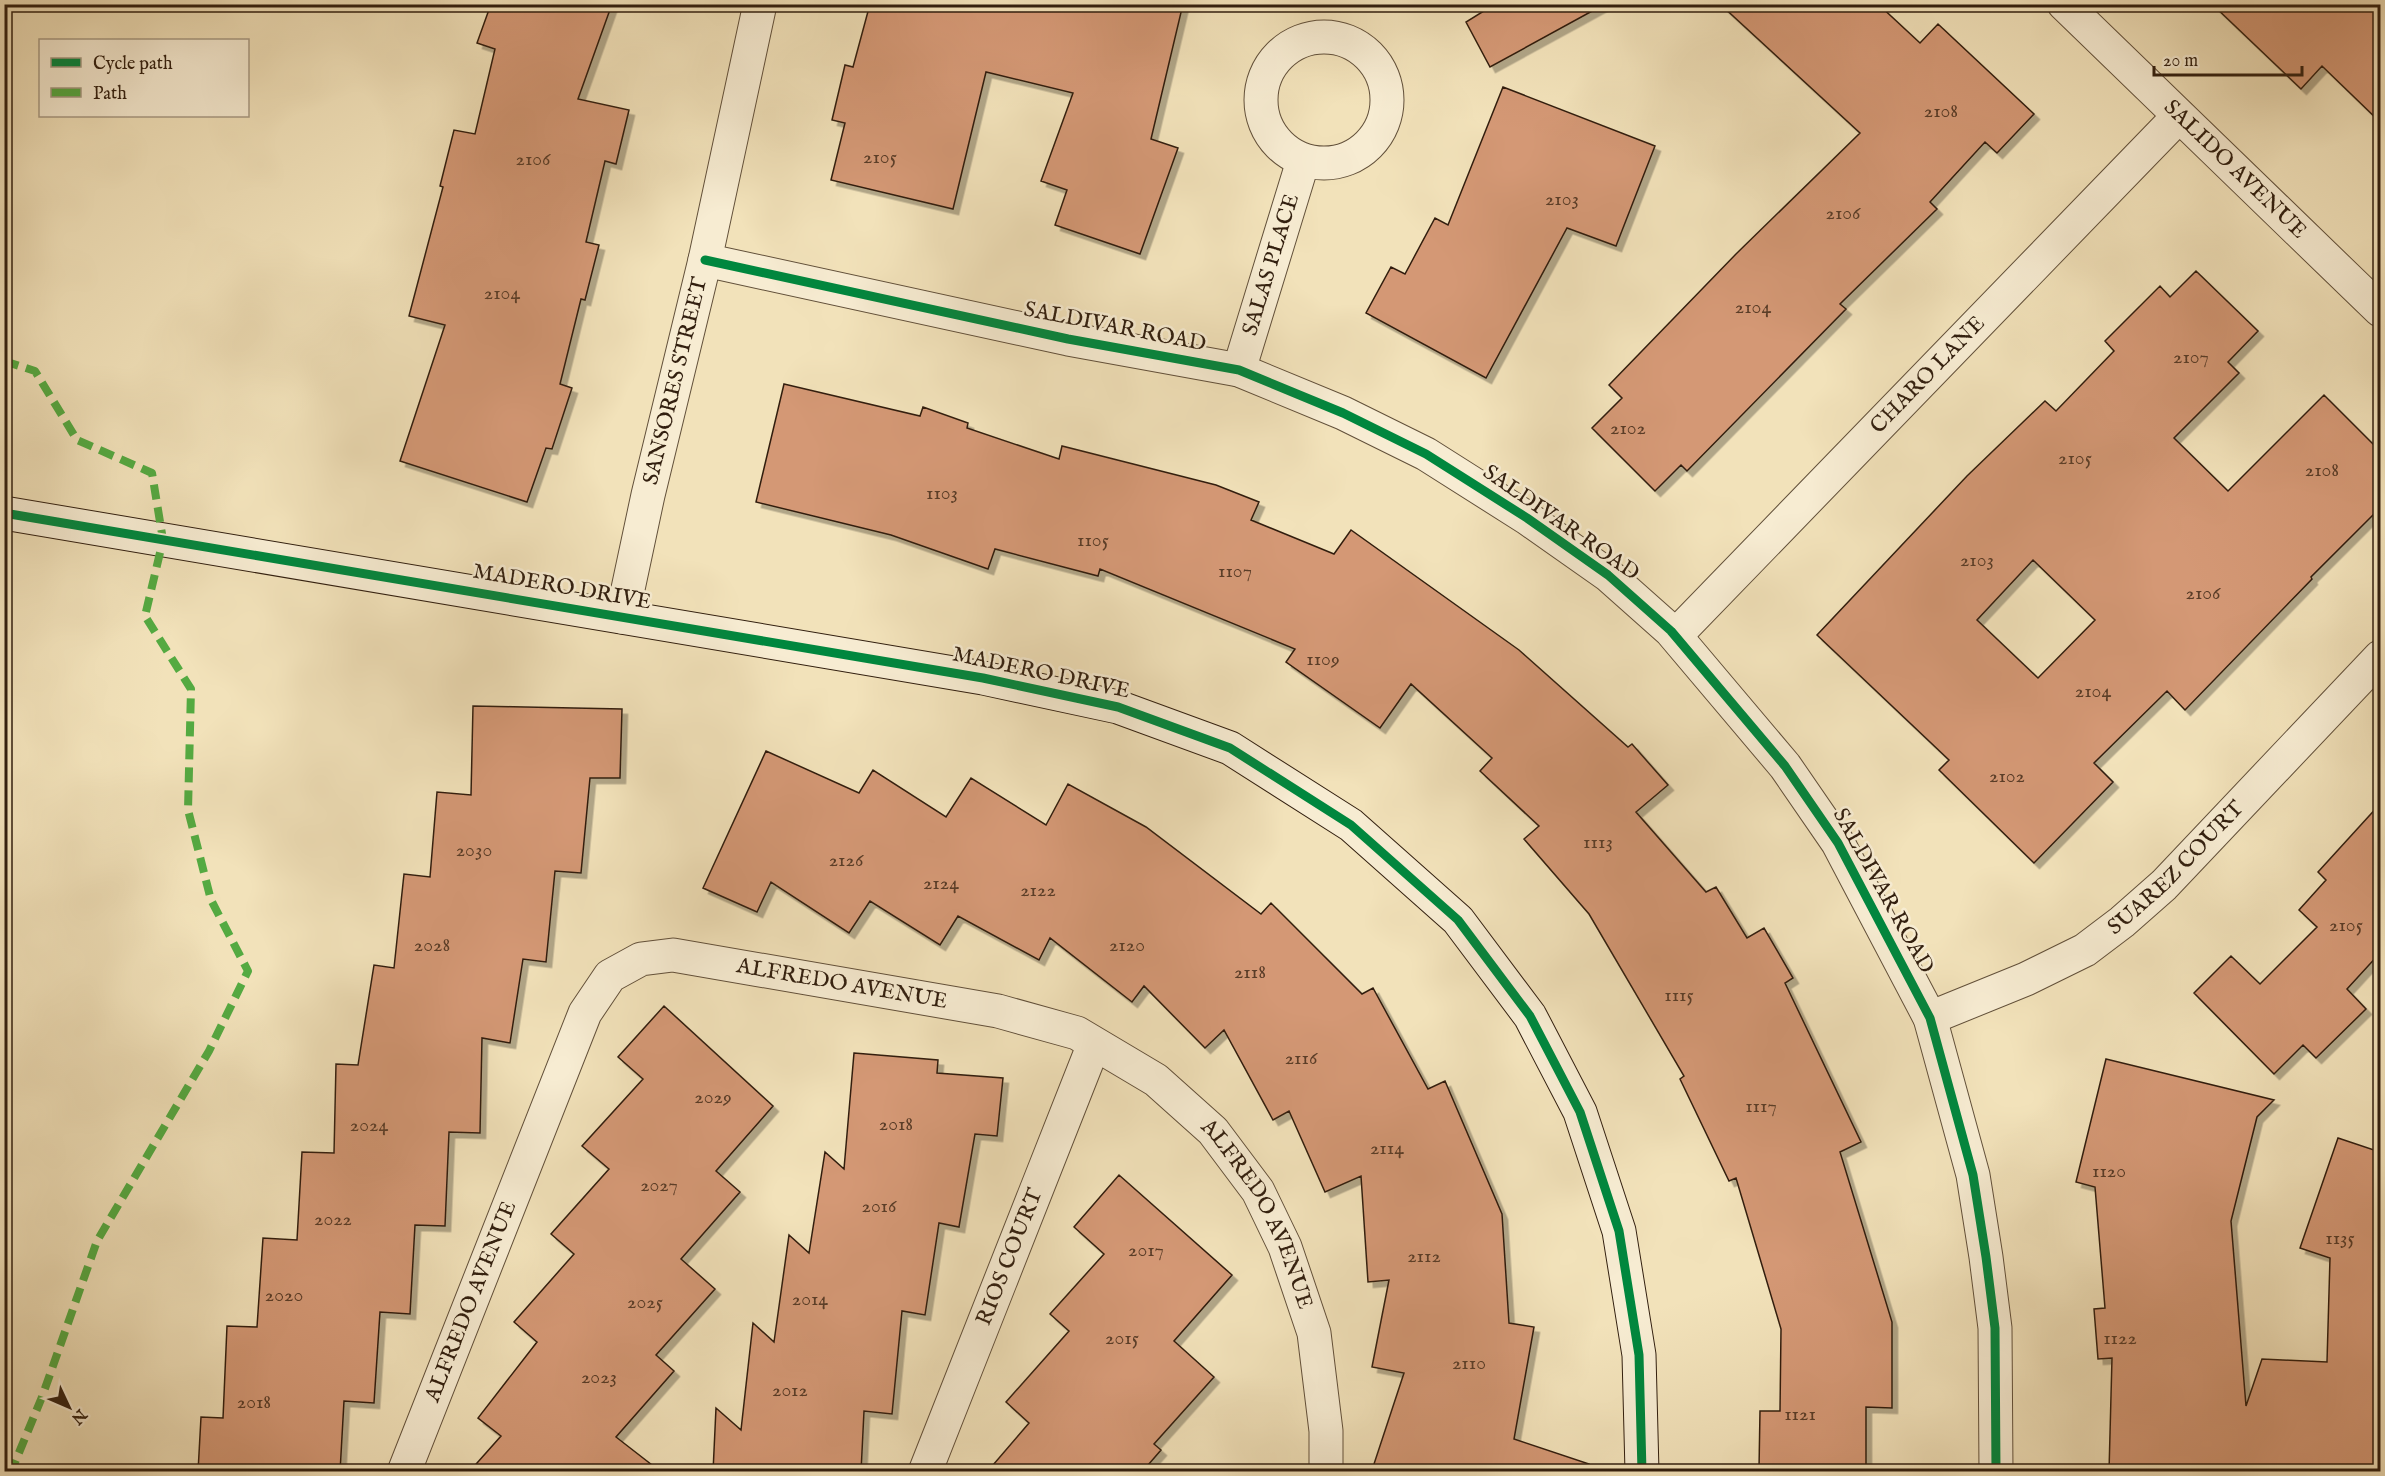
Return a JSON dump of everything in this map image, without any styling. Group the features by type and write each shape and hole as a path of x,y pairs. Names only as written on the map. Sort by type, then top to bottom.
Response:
{"street":[{"name":"SANSORES STREET","path":"622,617 648,495 705,260 760,4"},
{"name":"SALIDO AVENUE","path":"2064,4 2380,310"},
{"name":"CHARO LANE","path":"1676,635 2179,116"},
{"name":"SALAS PLACE","path":"1239,370 1303,161"},
{"name":"SALDIVAR ROAD","path":"705,260 1068,339 1239,370 1343,413 1426,454 1527,518 1608,575 1676,635 1785,766 1838,843 1930,1018 1973,1175 1986,1257 1995,1328 1996,1472"},
{"name":"MADERO DRIVE","path":"4,513 983,678 1118,707 1230,748 1352,825 1458,920 1530,1016 1580,1112 1619,1231 1639,1355 1642,1472"},
{"name":"SUAREZ COURT","path":"1930,1018 2026,979 2085,950 2122,922 2164,885 2380,657"},
{"name":"ALFREDO AVENUE","path":"404,1472 585,1013 610,976 641,959 674,955 998,1011 1077,1033 1156,1080 1213,1131 1258,1191 1285,1247 1314,1333 1326,1431 1326,1472"},
{"name":"RIOS COURT","path":"925,1472 1094,1044"}],"building":[{"path":"491,4 612,4 578,99 629,110 616,164 605,161 586,242 599,245 585,300 581,299 560,384 572,388 552,449 546,448 527,502 400,461 445,325 409,316 443,187 440,186 454,130 475,134 495,49 477,43"},
{"path":"870,4 1183,4 1151,139 1178,148 1140,254 1055,225 1067,190 1041,181 1073,93 986,72 953,209 831,180 845,123 832,120 845,65 853,67"},
{"path":"1495,4 1605,4 1490,67 1466,22"},
{"path":"1720,4 1878,4 1920,43 1938,24 2034,114 1997,153 1985,142 1930,202 1937,209 1840,304 1846,309 1687,471 1681,465 1655,491 1592,428 1622,398 1609,385 1736,254 1860,133"},
{"path":"2212,4 2380,4 2380,122 2322,66 2301,89"},
{"path":"1503,87 1655,146 1616,246 1567,228 1486,378 1366,313 1391,267 1405,274 1435,218 1448,225"},
{"path":"2196,271 2258,331 2228,362 2239,373 2174,438 2228,491 2324,395 2380,451 2380,508 2185,710 2167,691 2094,763 2113,782 2034,863 1939,770 1949,760 1817,635 1967,476 2045,401 2056,411 2114,351 2105,341 2160,286 2170,297","holes":["2033,560 2095,620 2038,678 1977,620"]},
{"path":"784,384 920,416 923,407 968,423 967,428 1059,459 1062,446 1216,485 1259,502 1251,520 1334,554 1351,530 1519,650 1628,747 1632,744 1668,785 1636,812 1706,892 1716,887 1747,938 1764,928 1793,978 1785,983 1861,1142 1840,1152 1892,1322 1892,1408 1866,1407 1866,1469 1759,1469 1760,1411 1780,1411 1781,1329 1736,1178 1729,1181 1680,1079 1684,1076 1589,914 1524,839 1539,826 1480,771 1492,758 1411,684 1380,728 1286,662 1295,649 1100,569 1098,576 995,549 988,569 891,535 756,502"},
{"path":"473,706 622,709 620,778 590,778 581,873 555,871 546,962 523,959 510,1043 482,1038 480,1133 449,1132 445,1226 415,1225 410,1314 380,1312 374,1403 344,1401 340,1472 198,1472 201,1417 223,1418 227,1326 257,1327 263,1238 297,1240 302,1152 334,1153 336,1064 358,1065 374,965 394,968 404,874 430,877 437,792 471,795"},
{"path":"766,751 859,793 873,770 946,817 971,778 1046,825 1068,784 1146,827 1261,914 1271,903 1362,994 1373,988 1428,1089 1445,1081 1502,1214 1509,1323 1534,1327 1514,1439 1589,1464 1588,1472 1396,1472 1374,1464 1404,1373 1372,1367 1389,1280 1368,1282 1361,1176 1325,1192 1289,1111 1273,1120 1224,1030 1205,1048 1144,986 1132,1002 1050,938 1039,960 958,916 940,945 870,901 849,933 771,882 757,912 703,888"},
{"path":"2380,804 2380,953 2347,989 2366,1009 2316,1058 2303,1045 2274,1074 2194,993 2231,956 2260,984 2317,927 2299,910 2326,880 2318,872"},
{"path":"664,1006 773,1106 716,1171 740,1192 681,1259 715,1289 656,1355 674,1371 616,1437 661,1472 469,1472 501,1436 478,1418 537,1342 514,1322 574,1254 551,1234 609,1169 582,1146 643,1079 618,1057"},
{"path":"854,1053 938,1060 937,1073 1003,1078 997,1136 975,1134 959,1227 939,1223 925,1315 902,1311 892,1414 864,1411 861,1472 713,1472 716,1408 741,1430 753,1323 774,1342 789,1235 809,1253 825,1152 844,1169"},
{"path":"2106,1059 2274,1100 2257,1117 2231,1221 2246,1406 2262,1359 2327,1362 2330,1258 2300,1248 2338,1138 2380,1152 2380,1472 2109,1472 2112,1358 2098,1359 2094,1309 2105,1308 2095,1187 2076,1182"},
{"path":"1119,1175 1232,1275 1174,1341 1214,1377 1154,1444 1161,1450 1142,1472 987,1472 1029,1423 1006,1402 1069,1331 1050,1314 1104,1254 1074,1227"}],"marked path":[{"path":"4,361 35,371 77,440 152,473 163,540 145,616 191,689 188,810 211,900 248,971 209,1051 97,1241 42,1397 11,1472"}],"cycle path":[{"path":"705,260 1068,339 1239,370 1343,413 1426,454 1527,518 1608,575 1671,631 1785,766 1838,843 1930,1018 1973,1175 1986,1257 1995,1328 1996,1472"},
{"path":"4,513 983,678 1118,707 1230,748 1351,825 1458,920 1530,1016 1580,1112 1619,1231 1639,1355 1642,1472"}]}
